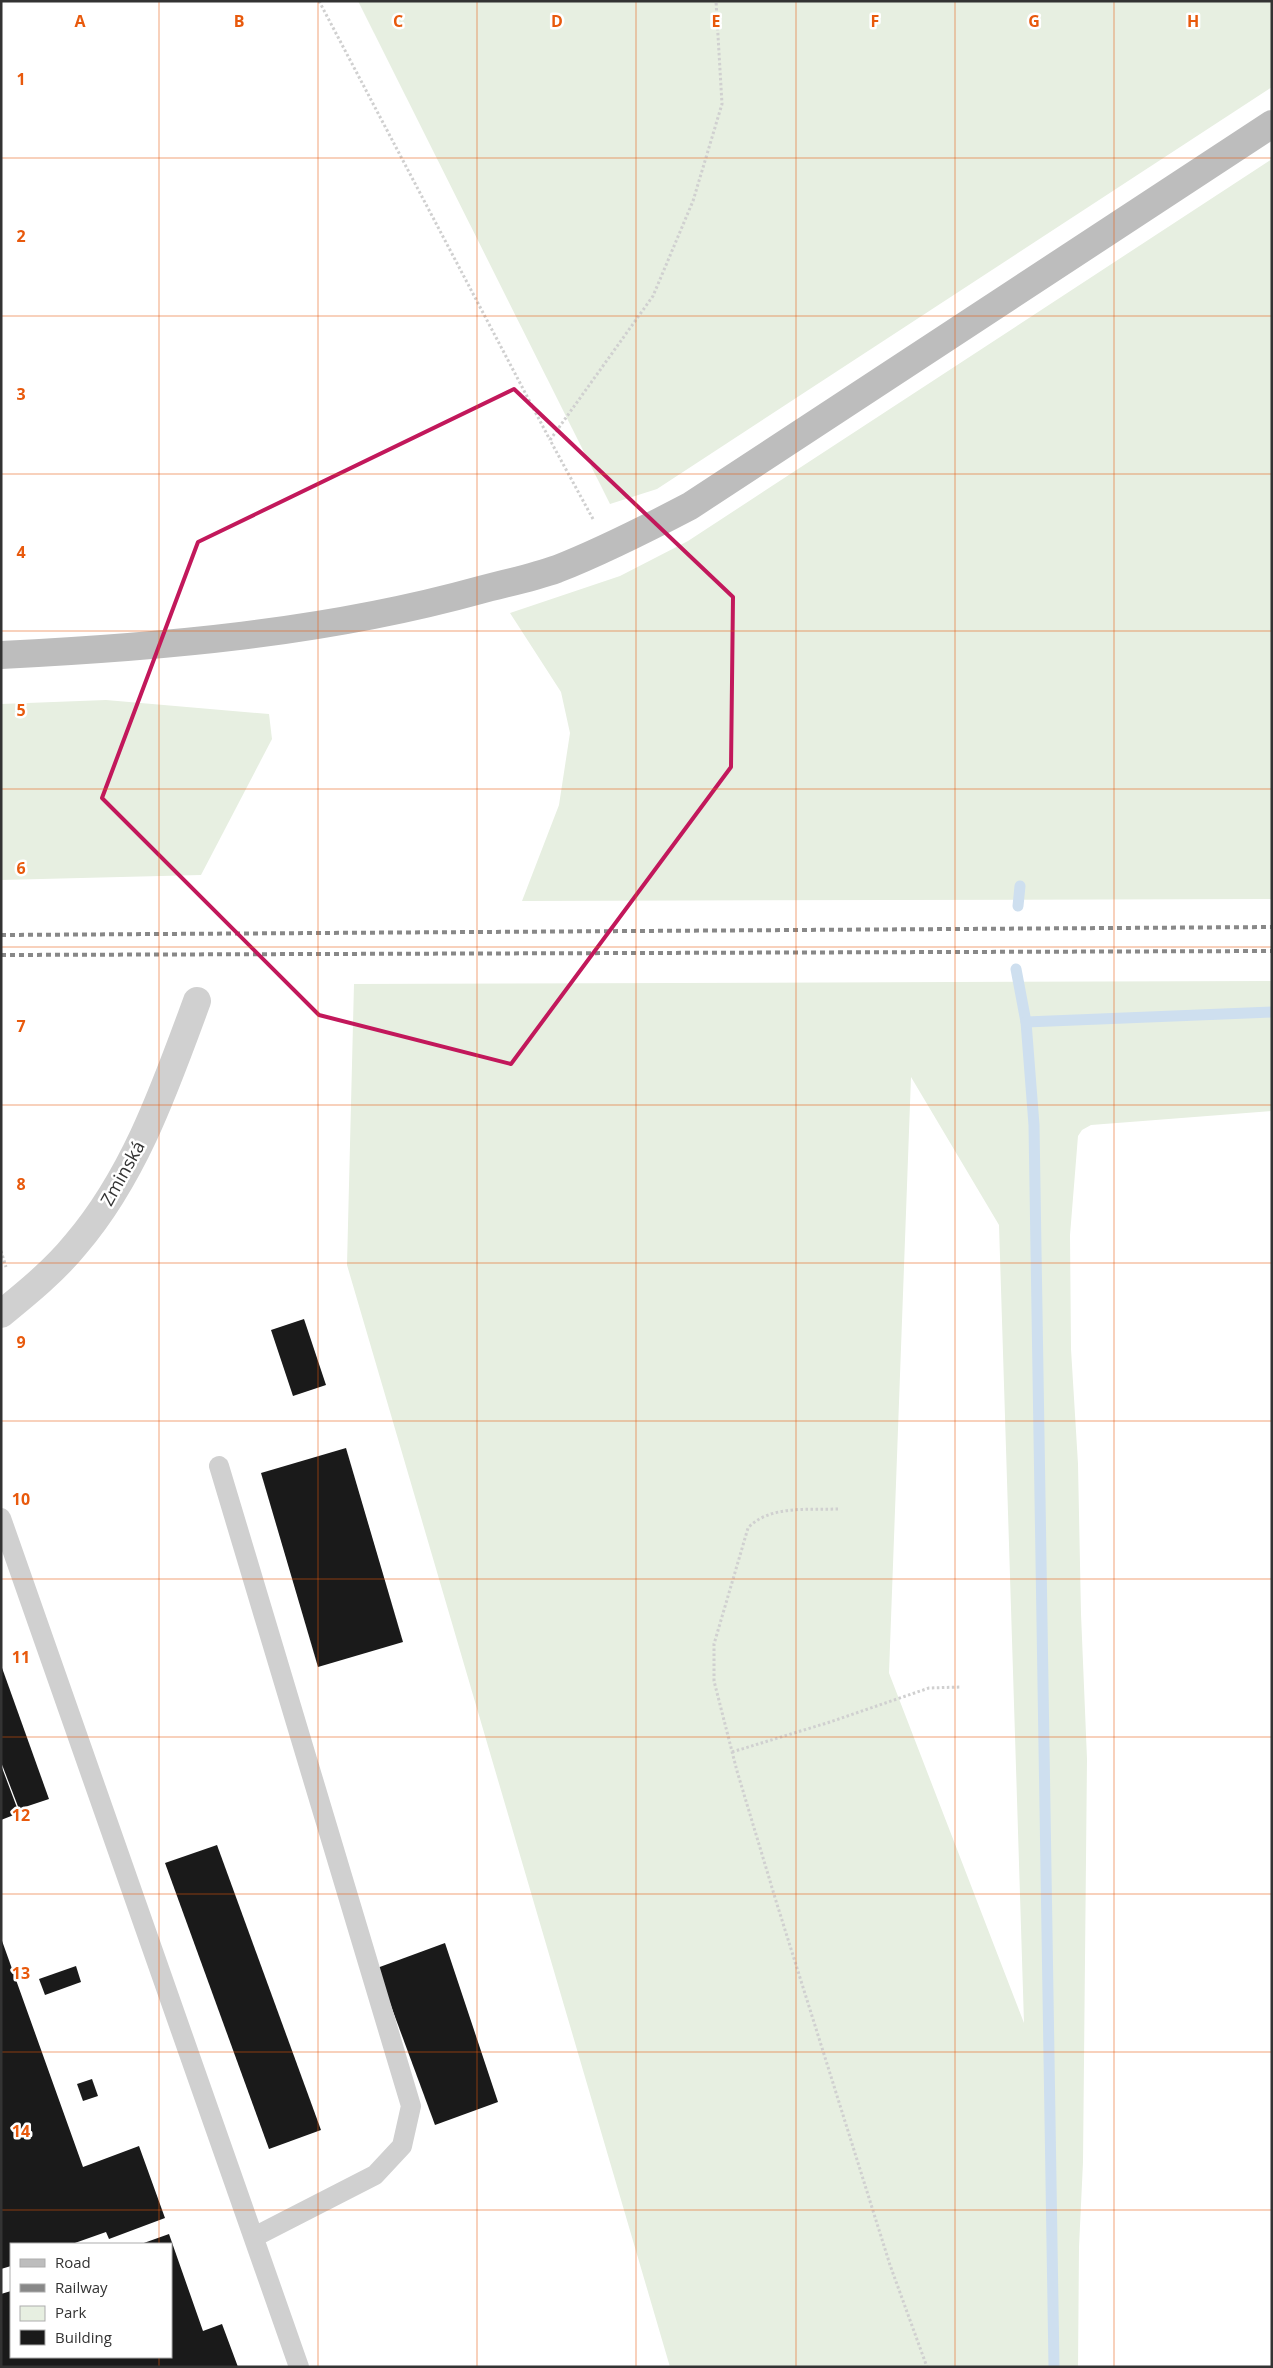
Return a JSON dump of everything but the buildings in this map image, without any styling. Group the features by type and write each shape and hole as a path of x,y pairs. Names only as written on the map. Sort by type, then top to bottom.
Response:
{"main road":[{"path":"1,655 102,650 205,640 346,619 432,603 555,570 608,548 690,506 1272,124"}],"street":[{"name":"Zminská","path":"1,1314 76,1244 119,1184 149,1124 197,1001"}],"lane":[{"path":"219,1466 411,2106 402,2146 375,2175 254,2237"},
{"path":"1,1518 299,2367"}],"path":[{"path":"320,1 608,548"},
{"path":"550,440 653,296 692,201 722,104 716,1"},
{"path":"838,1509 772,1513 755,1520 748,1528 714,1644 714,1680 732,1752 773,1892 890,2265 927,2367"},
{"path":"732,1752 830,1722 929,1688 961,1687"}],"highlighted area":[{"path":"514,389 733,597 731,767 511,1064 319,1015 102,798 198,542"}],"green space":[{"path":"358,1 1272,1 1272,87 657,489 610,504"},
{"path":"1272,159 1272,899 522,901 559,805 570,733 561,692 510,613 620,576 688,541"},
{"path":"106,700 269,714 272,739 201,875 1,880 1,704"},
{"path":"1272,981 1272,1111 1091,1125 1082,1130 1078,1136 1070,1235 1071,1349 1078,1464 1081,1614 1087,1759 1083,2162 1079,2247 1078,2367 670,2367 347,1265 354,984","holes":["911,1077 999,1225 1024,2023 889,1673"]}],"waterway":[{"path":"1018,906 1020,886"},
{"path":"1016,969 1026,1022 1034,1125 1054,2367"},
{"path":"1026,1022 1272,1012"}],"railway":[{"path":"1,935 1272,927"},
{"path":"1,955 1272,951"}]}
